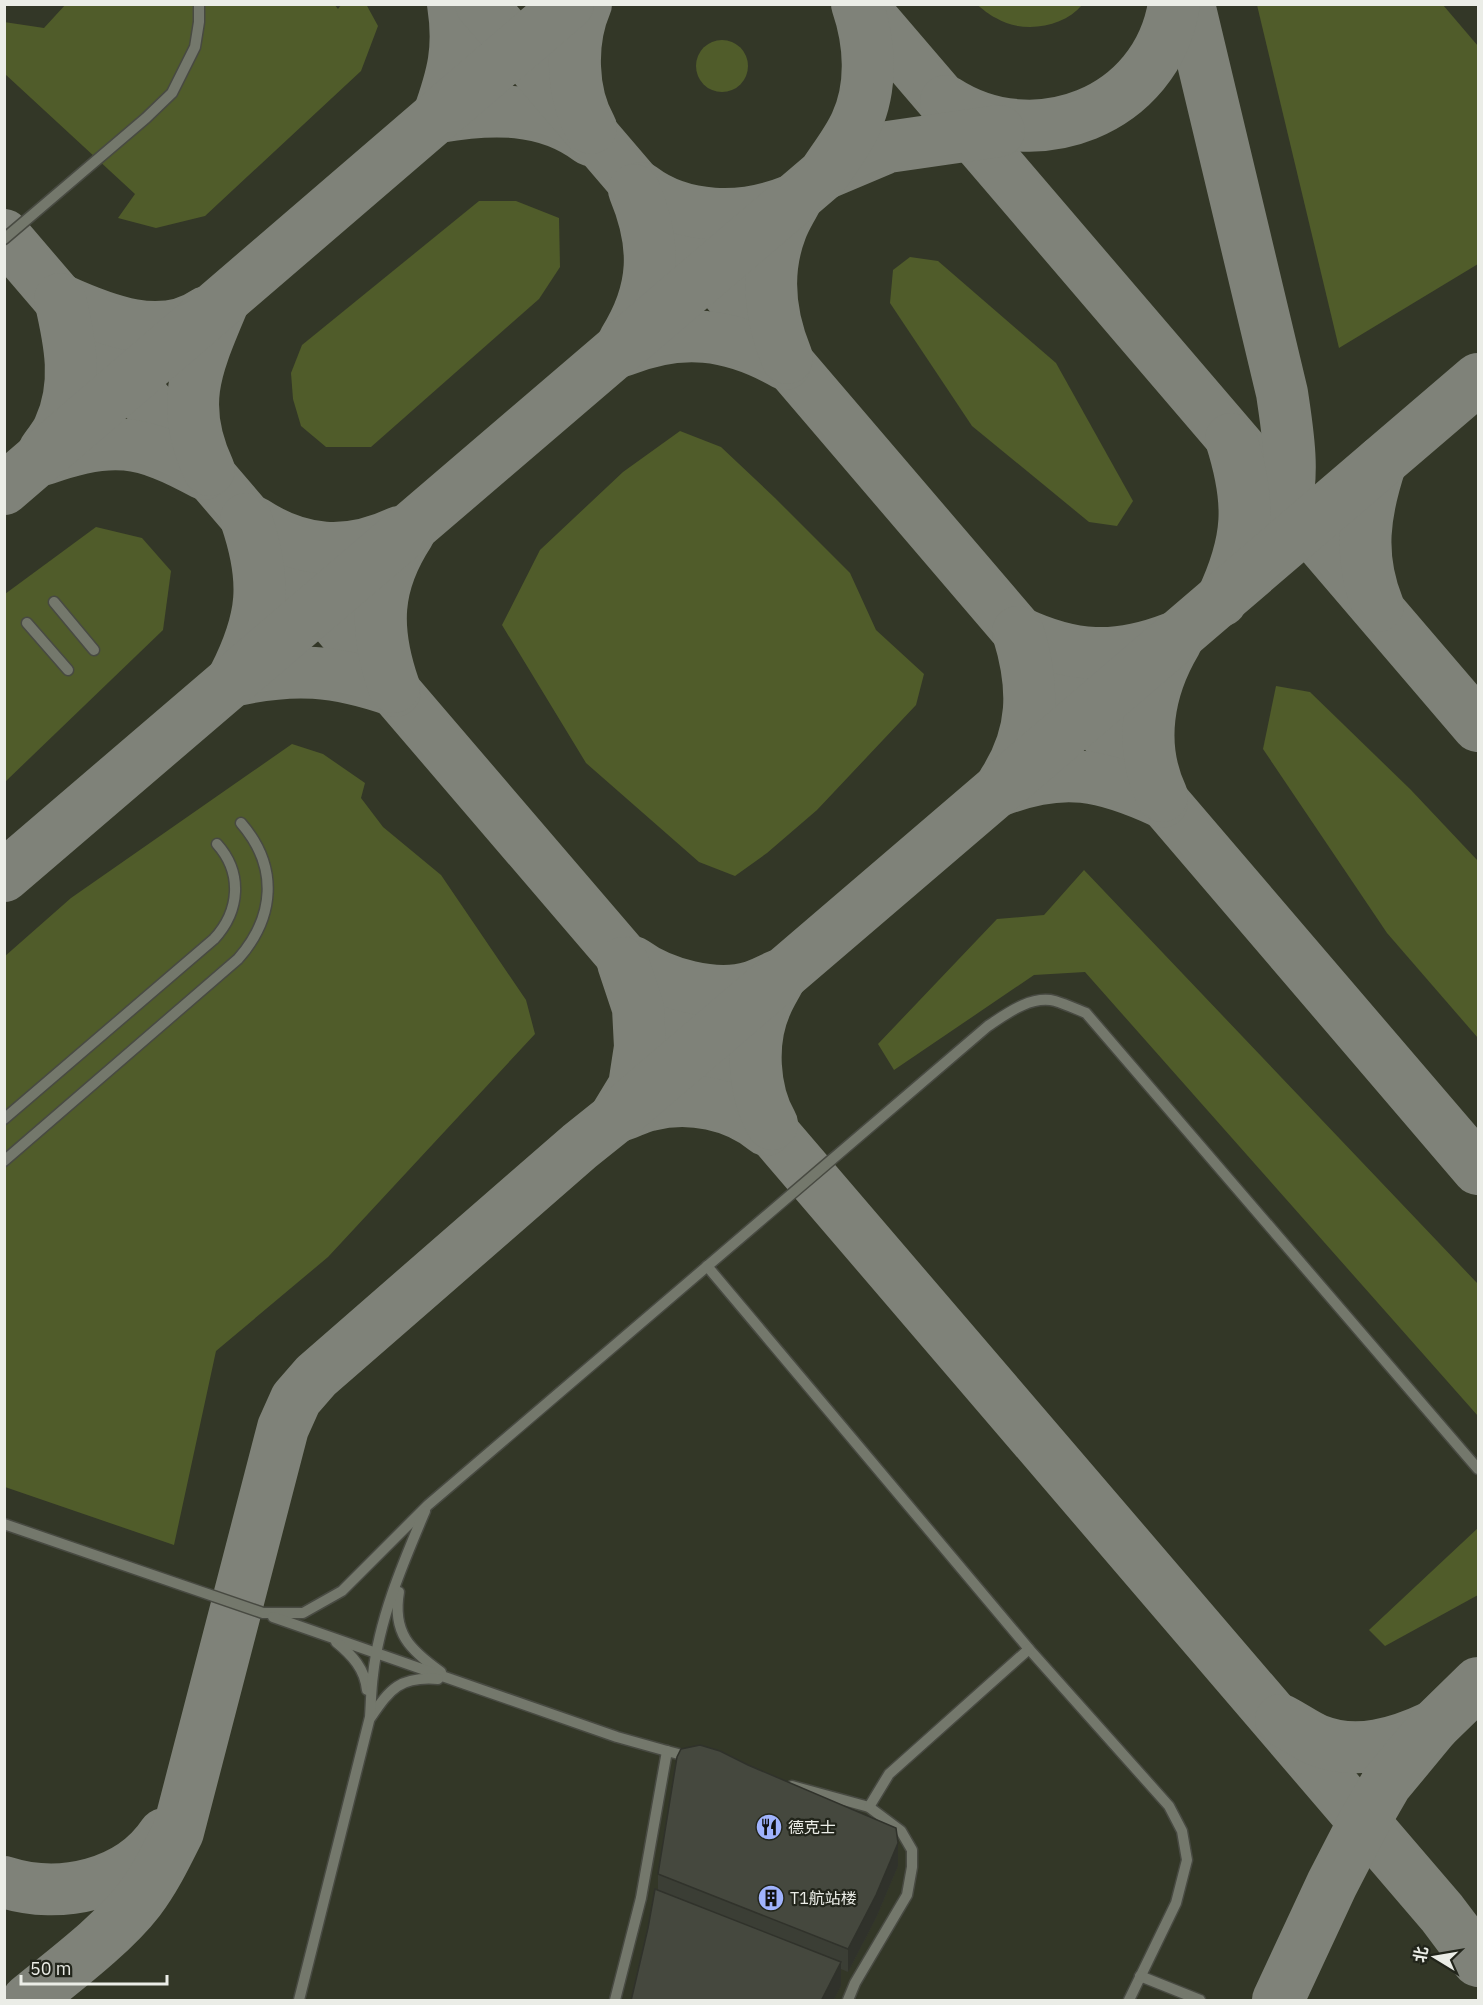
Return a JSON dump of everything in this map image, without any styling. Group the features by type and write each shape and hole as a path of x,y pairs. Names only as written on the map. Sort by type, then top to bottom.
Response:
{"lane":[{"path":"4,239 146,118 172,93 195,47 199,4"},
{"path":"54,602 94,650"},
{"path":"27,622 68,670"},
{"path":"4,1161 238,959 250,945 259,930 265,912 268,895 267,877 256,843 241,823"},
{"path":"4,1119 223,930 234,906 235,887 232,868 217,844"},
{"path":"263,1614 303,1613 342,1591 428,1505 988,1026 1012,1010 1033,1002 1052,1000 1086,1013 1479,1469"},
{"path":"707,1266 1029,1649 1168,1806 1182,1831 1187,1860 1176,1902 1129,2001"},
{"path":"299,2001 370,1717 372,1676 376,1653 404,1560 428,1505"},
{"path":"4,1524 617,1737 700,1760"},
{"path":"404,1560 397,1603 401,1632 418,1656 454,1681"},
{"path":"329,1636 352,1656 366,1679 370,1717"},
{"path":"869,1807 889,1774 1029,1649"},
{"path":"370,1717 388,1693 404,1682 424,1678 454,1681"},
{"path":"615,2001 646,1900 667,1751"},
{"path":"777,1781 869,1807 901,1832 912,1850 912,1868 907,1895 850,1980 848,2001"},
{"path":"1140,1976 1200,2001"}],"shaded area":[{"path":"5,5 1478,5 1478,2000 5,2000"}],"green space":[{"path":"66,4 334,4 338,9 341,5 366,4 378,26 361,71 205,216 156,228 118,218 135,194 5,74 4,22 44,28"},
{"path":"977,5 1082,5 1064,19 1030,27 1006,23"},
{"path":"1257,5 1443,5 1478,46 1478,264 1339,348"},
{"path":"722,40 736,44 744,52 748,66 744,80 736,88 722,92 708,88 700,80 696,66 700,52 708,44"},
{"path":"479,201 516,201 559,218 560,267 539,299 371,447 326,447 301,426 293,399 291,373 302,345"},
{"path":"910,257 938,261 1056,363 1133,501 1117,526 1089,522 972,426 890,303 893,270"},
{"path":"680,431 721,447 775,498 850,573 876,630 924,674 916,705 817,810 767,853 735,876 699,862 586,763 502,625 540,550 623,472"},
{"path":"96,527 142,538 171,571 163,630 5,782 5,594"},
{"path":"1276,686 1310,692 1411,790 1478,861 1478,1038 1387,933 1263,749"},
{"path":"292,744 323,754 365,783 361,798 383,827 441,875 526,1000 535,1034 328,1257 216,1351 174,1545 5,1487 4,957 71,898"},
{"path":"1084,870 1478,1284 1478,1416 1085,972 1034,975 894,1070 878,1044 997,919 1044,915"},
{"path":"1478,1528 1478,1595 1385,1646 1369,1630"}],"building":[{"path":"700,1745 720,1751 896,1828 898,1843 876,1895 848,1949 658,1874 677,1757 681,1749"},
{"path":"655,1889 841,1962 821,2001 631,2001"}],"taxiway":[{"path":"453,4 456,35 454,62 438,117 478,112 517,112 555,121 590,140"},
{"path":"481,4 1478,1169"},
{"path":"4,489 568,4"},
{"path":"586,4 577,34 575,67 580,99 591,128"},
{"path":"4,876 824,174 853,130 865,94 867,49 857,4"},
{"path":"860,4 1478,726"},
{"path":"946,101 980,118 1016,125 1052,124 1087,114 1118,97 1144,73 1163,42 1174,4"},
{"path":"1189,4 1282,393 1290,456 1289,488 1282,519"},
{"path":"824,174 888,147 999,131"},
{"path":"641,188 675,206 714,214 753,211 790,201"},
{"path":"624,341 642,304 650,267 647,230 634,190"},
{"path":"787,358 773,311 771,278 776,246 796,200"},
{"path":"4,235 1442,1913 1478,1961"},
{"path":"44,451 58,431 65,412 71,380 67,331 60,299"},
{"path":"61,300 115,321 152,327 171,326 189,321 206,312"},
{"path":"209,470 194,425 193,405 199,366 223,303"},
{"path":"622,351 665,339 685,336 705,337 745,346 785,364"},
{"path":"28,2000 86,1953 128,1913 150,1884 178,1832 283,1428 296,1399 316,1376 580,1146 1478,379"},
{"path":"1221,601 1238,559 1244,521 1242,482 1231,439"},
{"path":"45,459 89,446 126,445 162,454 204,474"},
{"path":"1378,606 1368,570 1366,534 1367,517 1381,462"},
{"path":"234,677 251,636 257,617 259,599 257,562 246,519"},
{"path":"254,522 289,540 325,548 361,545 399,532"},
{"path":"394,687 383,646 381,608 390,571 409,533"},
{"path":"1018,632 1057,647 1095,653 1132,650 1173,638"},
{"path":"1003,783 1014,765 1021,746 1029,710 1027,672 1018,632"},
{"path":"1162,796 1150,757 1148,737 1153,698 1166,660 1176,642"},
{"path":"232,681 295,672 314,673 353,679 395,691"},
{"path":"1001,790 1044,778 1083,777 1121,785 1162,802"},
{"path":"633,962 659,977 706,990 737,990 752,987 777,976"},
{"path":"617,1114 634,1086 640,1047 638,1008 623,963"},
{"path":"772,1124 761,1097 756,1050 761,1019 781,976"},
{"path":"619,1116 665,1102 696,1102 726,1108 754,1121 766,1130"},
{"path":"1278,2000 1332,1884 1386,1784 1434,1726 1478,1683"},
{"path":"1281,1720 1317,1740 1347,1747 1392,1742 1434,1726"},
{"path":"4,1882 48,1889 92,1884 133,1866 164,1834"}],"place":[{"name":"德克士","path":"769,1827"},
{"name":"T1航站楼","path":"771,1898"}]}
